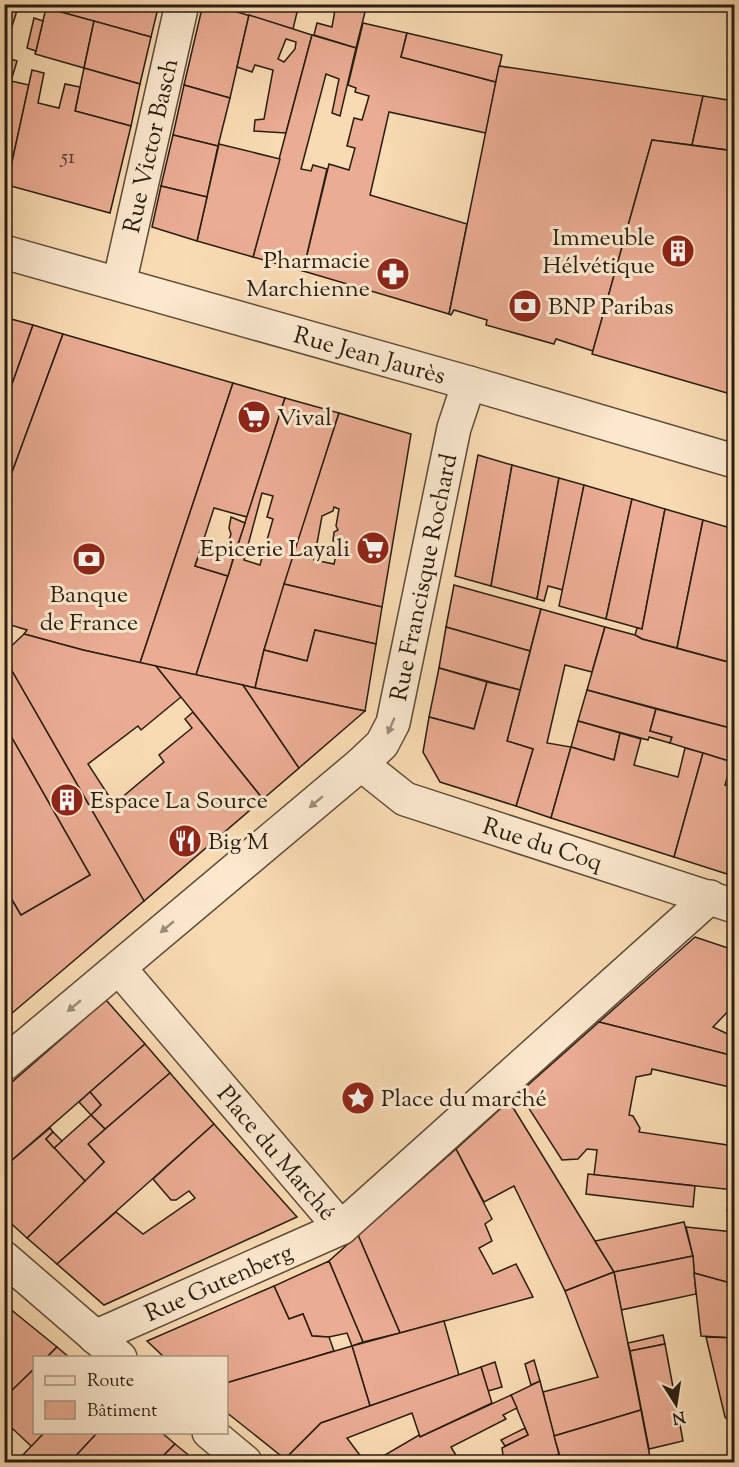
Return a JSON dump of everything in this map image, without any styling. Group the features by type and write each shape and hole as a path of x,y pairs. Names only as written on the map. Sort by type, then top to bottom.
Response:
{"street":[{"name":"Rue Victor Basch","path":"119,284 182,4"},
{"name":"Rue Jean Jaurès","path":"4,252 469,382 735,461"},
{"name":"Rue Francisque Rochard","path":"361,764 382,744 393,723 454,428 469,382"},
{"name":"Rue du Coq","path":"361,764 405,799 722,902"},
{"path":"4,1064 361,764"},
{"name":"Place du Marché","path":"119,968 341,1228 722,902"},
{"name":"Rue Gutenberg","path":"95,1337 341,1228"},
{"path":"4,1258 118,1356"},
{"path":"211,1434 245,1462"}],"building":[{"path":"4,4 19,4 4,52"},
{"path":"47,4 159,4 151,37 46,8"},
{"path":"203,4 211,4 249,15 230,98 184,85"},
{"path":"211,4 299,4 293,29"},
{"path":"336,4 367,4 356,48 314,35 317,23 332,27"},
{"path":"46,8 94,21 84,68 35,54"},
{"path":"249,15 312,35 286,133 254,131 255,120 264,119 273,70 255,65 252,72 237,67","holes":["286,39 296,42 295,49 284,62 278,59"]},
{"path":"34,18 43,21 36,51 27,48"},
{"path":"94,21 151,37 140,84 84,68"},
{"path":"363,23 407,33 401,57 496,82 486,133 389,112 370,195 467,224 449,314 303,271 329,164 349,170 355,148 347,146 354,118 362,120 369,96 355,92 356,88 348,85"},
{"path":"407,33 502,55 496,82 401,57"},
{"path":"312,35 356,48 340,116 332,113 339,79 326,74 301,169 311,171 313,165 327,169 303,271 253,257"},
{"path":"4,57 17,61 11,81 29,85 7,185 4,184"},
{"path":"499,66 703,96 692,145 652,140 593,351 556,339 554,344 486,325 487,320 454,310 451,315 449,314"},
{"path":"84,68 140,84 131,126 75,111"},
{"path":"32,70 44,73 38,103 59,108 65,84 80,87 75,111 131,126 110,213 7,185"},
{"path":"184,85 230,98 218,146 173,135"},
{"path":"703,96 734,101 734,151 692,145"},
{"path":"173,135 218,146 207,197 161,186"},
{"name":"Immeuble Hélvétique","path":"652,140 734,151 734,395 592,354"},
{"path":"219,144 280,159 253,257 197,241"},
{"path":"161,186 207,197 197,241 152,227"},
{"path":"4,317 33,325 10,390 4,400"},
{"path":"33,325 63,334 4,494 4,400 10,390"},
{"name":"Banque de France","path":"63,334 233,383 140,663 24,634 27,630 4,623 4,494"},
{"path":"233,383 285,398 247,517 214,508 195,566 228,576 196,675 140,663"},
{"path":"285,398 339,413 264,650 255,688 196,675","holes":["262,493 273,496 267,517 273,519 260,565 244,560"]},
{"path":"339,413 411,434 382,607 284,584","holes":["334,507 339,509 336,526 338,530 334,532 333,541 339,542 334,564 314,560 322,516 333,511"]},
{"path":"478,455 512,465 491,586 455,576"},
{"path":"512,465 559,478 537,599 491,586"},
{"path":"559,478 584,485 563,590 548,586 544,601 537,599"},
{"path":"584,485 632,499 606,619 559,606"},
{"path":"632,499 665,509 642,629 606,619"},
{"path":"665,509 703,520 677,648 635,635 637,628 642,629"},
{"path":"231,517 245,523 233,559 224,556 231,534 229,528"},
{"path":"703,520 734,529 734,631 728,662 677,648"},
{"path":"201,549 233,559 228,576 195,566"},
{"path":"284,584 382,607 376,644 315,630 307,661 264,650"},
{"path":"454,585 541,609 530,651 446,627"},
{"path":"541,609 605,627 592,672 565,665 547,743 571,747 551,818 516,806 533,749 507,741"},
{"path":"446,627 530,651 520,690 439,668"},
{"path":"605,627 728,662 734,631 734,729 587,690"},
{"path":"315,630 376,644 365,711 255,688 264,650 307,661"},
{"path":"24,634 156,666 181,697 141,730 138,726 88,764 114,804 164,762 159,755 192,728 185,719 193,712 263,799 144,901 4,657 4,653"},
{"name":"Espace La Source","path":"4,657 144,901 11,1014 4,1004 4,886 21,915 90,875 4,724"},
{"path":"156,666 243,685 299,768 263,799"},
{"path":"439,668 487,682 474,729 429,717"},
{"path":"487,682 520,690 507,741 533,749 516,806 440,782 423,752 429,717 474,729"},
{"path":"243,685 255,688 365,711 299,768"},
{"path":"587,690 656,709 650,731 672,737 670,743 649,737 648,740 578,721"},
{"path":"656,709 734,729 732,762 670,743 672,737 650,731"},
{"path":"578,721 620,733 614,760 571,747"},
{"path":"4,724 90,875 21,915 4,886"},
{"path":"620,733 641,739 634,765 678,777 685,748 703,753 674,857 551,818 571,747 614,760"},
{"path":"703,753 732,762 725,785 734,788 734,846 727,874 674,857"},
{"path":"734,846 734,876 727,874"},
{"path":"695,937 734,950 734,1005 713,1027 734,1037 734,1056 599,1022"},
{"path":"106,1000 145,1044 4,1167 4,1089"},
{"path":"4,1004 11,1014 4,1020"},
{"path":"599,1022 734,1056 734,1088 652,1069 651,1074 636,1077 629,1115 633,1116 640,1128 639,1132 734,1146 734,1190 594,1175 597,1150 587,1149 578,1159 562,1160 519,1093"},
{"path":"145,1044 170,1073 105,1129 91,1115 101,1105 90,1092"},
{"path":"170,1073 214,1124 57,1264 27,1238 104,1162 88,1144"},
{"path":"90,1092 101,1105 91,1115 79,1102"},
{"path":"509,1101 614,1272 565,1291 514,1186 484,1202 456,1149"},
{"path":"91,1115 105,1129 88,1144 104,1162 85,1181 54,1148"},
{"path":"214,1124 297,1217 104,1305 57,1264 116,1212 143,1234 195,1198 189,1191 176,1200 171,1200 153,1179"},
{"path":"50,1128 53,1132 46,1139 85,1181 27,1238 4,1217 4,1167"},
{"path":"53,1132 62,1141 54,1148 46,1139"},
{"path":"456,1149 492,1219 485,1224 492,1241 479,1248 493,1274 516,1264 533,1297 400,1333 358,1235"},
{"path":"588,1174 695,1186 693,1207 586,1194"},
{"path":"730,1190 734,1190 734,1212 727,1211"},
{"path":"684,1222 693,1256 614,1272 595,1241"},
{"path":"686,1227 734,1232 734,1284 694,1273 693,1256"},
{"path":"358,1235 400,1333 363,1342 329,1261"},
{"path":"693,1256 696,1294 621,1310 614,1272"},
{"path":"329,1261 363,1342 352,1346 347,1333 329,1337 312,1336 303,1314 289,1319 274,1286"},
{"path":"614,1272 641,1410 554,1436 543,1392 598,1377 565,1291"},
{"path":"694,1273 734,1284 734,1338 701,1336"},
{"path":"274,1286 289,1319 303,1314 312,1336 329,1337 334,1351 228,1382 228,1356 163,1356 147,1341"},
{"path":"9,1308 57,1347 48,1356 33,1356 33,1370 4,1398 4,1311"},
{"path":"444,1321 459,1375 370,1406 352,1346"},
{"path":"663,1335 665,1344 630,1351 628,1343"},
{"path":"706,1337 734,1338 734,1428 725,1417"},
{"path":"665,1344 683,1441 649,1449 630,1351"},
{"path":"352,1346 370,1406 321,1423 285,1459 228,1414 228,1382"},
{"path":"57,1347 68,1356 48,1356"},
{"path":"534,1360 540,1381 531,1385 525,1364"},
{"path":"495,1362 502,1387 488,1391 481,1367"},
{"path":"481,1367 492,1403 420,1437 412,1413 347,1438 365,1462 289,1462 285,1459 321,1423"},
{"path":"33,1370 33,1434 43,1434 32,1447 13,1429 4,1438 4,1398"},
{"path":"540,1381 559,1454 541,1462 504,1462 502,1448 528,1435 511,1395"},
{"path":"511,1395 517,1408 503,1415 506,1419 451,1447 460,1462 373,1462 419,1435 420,1437"},
{"path":"641,1410 651,1462 620,1462 618,1458 600,1462 577,1462 575,1457 561,1460 554,1436"},
{"path":"525,1428 528,1435 505,1446 501,1440"},
{"path":"43,1434 96,1434 70,1462 16,1462"},
{"path":"96,1434 163,1434 175,1444 157,1462 70,1462"},
{"path":"175,1444 197,1462 157,1462"},
{"path":"559,1454 561,1462 541,1462"}],"place":[{"name":"Immeuble Hélvétique","path":"678,251"},
{"name":"Pharmacie Marchienne","path":"393,274"},
{"name":"BNP Paribas","path":"525,306"},
{"name":"Vival","path":"254,417"},
{"name":"Epicerie Layali","path":"373,548"},
{"name":"Banque de France","path":"89,559"},
{"name":"Espace La Source","path":"67,800"},
{"name":"Big M","path":"185,841"},
{"name":"Place du marché","path":"358,1098"}]}
